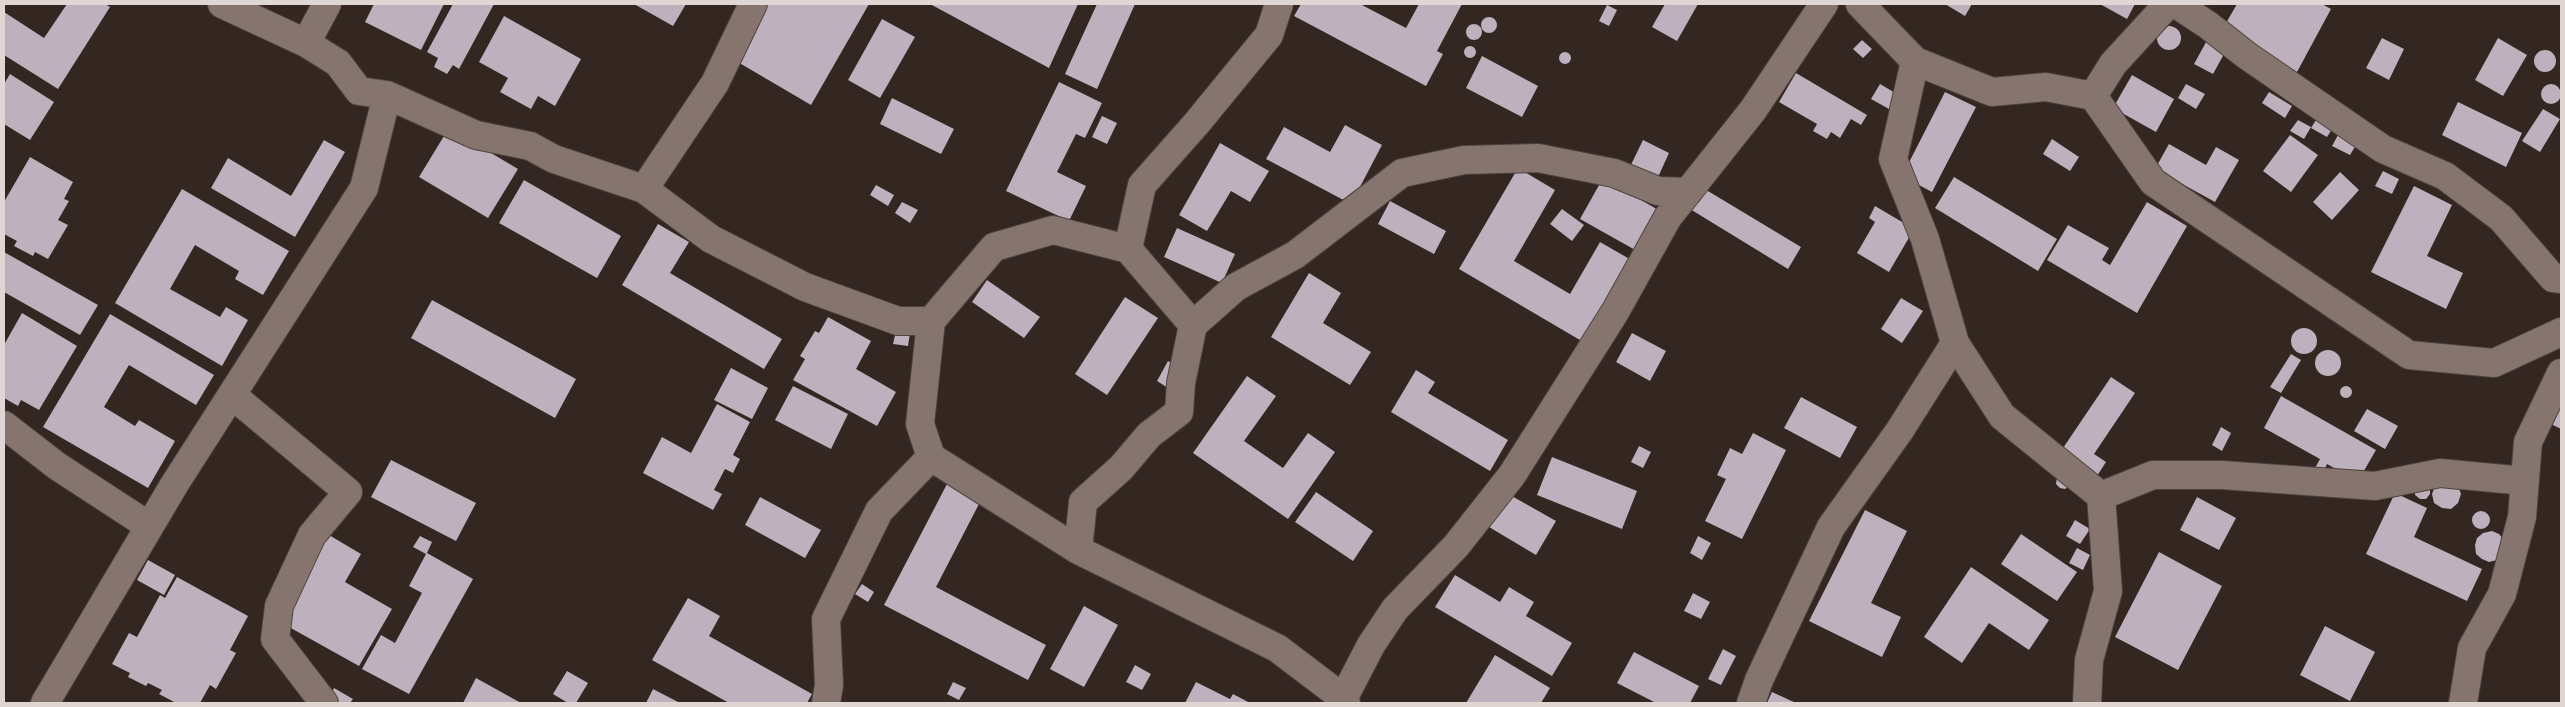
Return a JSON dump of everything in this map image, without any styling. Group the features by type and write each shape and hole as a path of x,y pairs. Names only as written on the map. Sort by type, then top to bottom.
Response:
{"street":[{"path":"222,4 306,44 338,63 359,91 388,95 476,135 530,146 554,159 644,189 711,239 805,287 898,321 931,321"},
{"path":"306,44 327,4"},
{"path":"644,189 715,83 753,4"},
{"path":"1128,249 1142,185 1196,124 1269,35 1279,4"},
{"path":"1193,326 1128,249 1053,230 994,247 931,321 920,424 931,457 1078,550 1277,648 1343,701 1371,645 1395,609 1456,546 1512,475 1615,312 1668,218 1753,110 1824,4"},
{"path":"1860,4 1915,61 1992,92 2046,87 2093,96 2153,182 2409,355 2494,363 2561,332"},
{"path":"2093,96 2113,64 2168,4"},
{"path":"2176,4 2208,25 2246,55 2383,149 2445,176 2501,218 2553,278 2561,280"},
{"path":"1915,61 1893,159 1925,239 1954,344 2002,416 2101,496 2108,591 2089,660 2087,703"},
{"path":"45,703 149,526 364,188 388,95"},
{"path":"1078,550 1084,502 1120,468 1149,435 1179,412 1181,383 1193,326 1236,287 1295,255 1402,173 1464,160 1538,158 1614,173 1658,191 1688,192"},
{"path":"1751,703 1759,680 1831,527 1900,430 1954,344"},
{"path":"2463,703 2472,648 2502,594 2522,517 2528,442 2561,373"},
{"path":"232,395 348,492 312,535 279,606 275,639 324,703"},
{"path":"4,425 57,466 149,526"},
{"path":"826,703 829,685 826,619 879,511 931,457"},
{"path":"2101,496 2152,475 2222,475 2375,486 2440,472 2525,481"}],"building":[{"path":"67,4 105,4 110,7 58,89 4,55 4,12 44,38"},
{"path":"374,4 444,4 421,50 365,22"},
{"path":"453,4 494,4 459,69 453,65 447,74 434,67 438,58 427,52"},
{"path":"634,4 686,4 673,26"},
{"path":"761,4 869,4 811,105 736,61"},
{"path":"930,4 1078,4 1049,68"},
{"path":"1097,4 1135,4 1097,89 1065,74"},
{"path":"1301,4 1360,4 1406,28 1419,4 1462,4 1437,51 1443,54 1426,86 1294,16"},
{"path":"1665,4 1698,4 1677,41 1652,27"},
{"path":"1945,4 1972,4 1965,16"},
{"path":"2100,4 2135,4 2127,19"},
{"path":"2237,4 2322,4 2331,9 2297,72 2222,30"},
{"path":"1607,5 1617,10 1609,26 1599,21"},
{"path":"504,16 581,59 555,106 538,96 531,109 500,92 508,78 479,62"},
{"path":"1489,17 1497,25 1489,33 1481,25"},
{"path":"882,19 915,37 880,98 848,80"},
{"path":"1474,24 1480,26 1482,32 1480,38 1474,40 1468,38 1466,32 1468,26"},
{"path":"2169,26 2177,30 2181,38 2177,46 2169,50 2161,46 2157,38 2161,30"},
{"path":"2210,35 2229,45 2213,74 2194,64"},
{"path":"2382,38 2404,49 2389,80 2366,68"},
{"path":"2498,38 2527,55 2503,96 2475,80"},
{"path":"1862,40 1872,49 1863,58 1853,49"},
{"path":"1468,46 1472,46 1476,52 1472,58 1468,58 1464,54 1464,50"},
{"path":"2545,50 2553,53 2556,61 2553,69 2545,72 2537,69 2534,61 2537,53"},
{"path":"1563,52 1567,52 1571,58 1567,64 1563,64 1559,60 1559,56"},
{"path":"1482,56 1538,86 1522,117 1466,88"},
{"path":"1796,73 1867,115 1861,125 1851,119 1840,138 1831,132 1827,139 1813,131 1817,124 1779,102"},
{"path":"10,74 54,102 30,140 4,124 4,84"},
{"path":"2132,75 2174,99 2156,132 2113,108"},
{"path":"1059,82 1102,103 1085,138 1076,134 1057,172 1086,186 1069,221 1006,191"},
{"path":"1880,84 1897,94 1889,109 1871,99"},
{"path":"2186,84 2205,94 2196,109 2178,98"},
{"path":"2551,84 2558,87 2561,94 2558,101 2551,104 2544,101 2541,94 2544,87"},
{"path":"1945,92 1976,107 1932,192 1902,176"},
{"path":"2269,92 2292,106 2285,118 2262,103"},
{"path":"892,98 954,129 941,154 880,124"},
{"path":"2458,102 2522,133 2506,167 2442,135"},
{"path":"2543,109 2560,119 2540,152 2522,141"},
{"path":"1102,116 1117,123 1107,144 1092,137"},
{"path":"2298,120 2311,127 2304,139 2290,131"},
{"path":"2316,120 2332,129 2327,137 2311,128"},
{"path":"1345,125 1382,145 1351,204 1266,159 1284,127 1330,152"},
{"path":"447,131 476,144 518,169 488,218 419,177"},
{"path":"2290,135 2318,155 2291,192 2263,171"},
{"path":"2338,135 2356,145 2350,155 2332,146"},
{"path":"2052,139 2079,157 2070,171 2043,154"},
{"path":"324,140 345,152 295,237 211,188 228,158 291,196"},
{"path":"1643,140 1669,153 1654,186 1627,173"},
{"path":"1220,143 1269,171 1250,202 1231,191 1207,231 1179,215"},
{"path":"2169,144 2206,165 2216,147 2239,160 2215,202 2155,169"},
{"path":"30,157 73,182 64,199 69,201 58,220 68,225 48,259 35,252 33,256 14,246 17,241 4,234 4,202"},
{"path":"1518,168 1555,190 1514,261 1570,294 1600,242 1633,261 1585,343 1459,269"},
{"path":"2383,171 2399,179 2392,194 2375,186"},
{"path":"2340,172 2359,190 2332,220 2313,202"},
{"path":"1954,177 2057,239 2038,271 1935,208"},
{"path":"1603,178 1660,211 1637,251 1580,219"},
{"path":"524,180 621,236 597,278 499,223"},
{"path":"876,185 894,195 888,206 870,195"},
{"path":"2414,186 2452,205 2427,256 2463,273 2446,309 2371,272"},
{"path":"1703,188 1801,247 1788,269 1690,209"},
{"path":"182,189 289,251 263,295 235,279 239,271 195,245 170,289 220,317 226,307 248,320 222,366 115,303"},
{"path":"1390,201 1446,231 1434,254 1378,224"},
{"path":"902,202 918,210 910,223 895,213"},
{"path":"2147,202 2187,226 2137,313 2047,260 2068,225 2109,248 2102,260 2110,265"},
{"path":"1875,206 1914,229 1889,272 1857,253 1875,222 1869,218"},
{"path":"1562,209 1584,225 1572,241 1550,224"},
{"path":"658,224 689,242 670,273 782,339 764,369 622,285"},
{"path":"1177,228 1235,254 1222,283 1164,257"},
{"path":"4,252 98,305 80,335 4,292"},
{"path":"1309,273 1341,293 1323,323 1371,352 1350,385 1271,337"},
{"path":"987,280 1040,317 1024,338 972,302"},
{"path":"1125,297 1158,318 1107,395 1075,374"},
{"path":"1901,298 1923,311 1902,343 1881,329"},
{"path":"432,300 576,379 555,418 411,338"},
{"path":"22,313 77,346 39,410 21,400 18,406 4,398 4,345"},
{"path":"110,314 214,375 196,405 129,365 104,407 135,426 139,420 175,441 148,488 43,427"},
{"path":"828,317 871,341 856,369 896,392 877,426 793,380 805,359 800,356 815,331 819,333"},
{"path":"2304,328 2313,332 2317,341 2313,350 2304,354 2295,350 2291,341 2295,332"},
{"path":"896,331 910,333 908,346 893,344"},
{"path":"1632,333 1666,351 1650,381 1616,362"},
{"path":"2328,350 2337,354 2341,363 2337,372 2328,376 2319,372 2315,363 2319,354"},
{"path":"2291,354 2301,360 2281,393 2270,387"},
{"path":"1168,361 1180,368 1168,388 1157,381"},
{"path":"731,368 768,388 752,419 714,400"},
{"path":"1416,370 1435,382 1428,393 1508,440 1490,471 1391,412"},
{"path":"1247,376 1276,396 1244,441 1283,468 1308,433 1335,452 1288,519 1193,453"},
{"path":"2111,377 2135,393 2094,454 2106,462 2097,476 2061,451"},
{"path":"793,386 848,414 831,449 775,420"},
{"path":"2344,386 2348,386 2352,392 2348,398 2344,398 2340,394 2340,390"},
{"path":"2561,389 2561,429 2547,422"},
{"path":"2281,396 2376,450 2358,481 2327,464 2323,473 2315,468 2320,459 2264,428"},
{"path":"1801,397 1857,427 1840,458 1784,428"},
{"path":"717,404 750,422 733,455 740,459 733,473 725,469 714,490 722,494 713,510 643,473 662,437 691,453"},
{"path":"2367,409 2398,426 2385,449 2354,431"},
{"path":"2221,427 2231,433 2222,451 2212,445"},
{"path":"1753,433 1786,450 1742,539 1705,521 1726,479 1717,475 1730,448 1742,454"},
{"path":"1639,446 1651,452 1643,468 1631,462"},
{"path":"1552,457 1637,491 1622,529 1537,495"},
{"path":"391,460 476,503 456,541 371,497"},
{"path":"2057,477 2070,486 2065,489 2060,488 2056,484"},
{"path":"947,484 980,502 936,587 1046,645 1028,680 884,605"},
{"path":"2435,486 2458,486 2461,494 2458,503 2451,509 2442,508 2434,503 2432,494"},
{"path":"2430,488 2430,494 2426,499 2420,499 2415,495 2415,489"},
{"path":"1503,491 1556,521 1536,555 1484,524"},
{"path":"1316,492 1373,531 1353,561 1295,522"},
{"path":"2395,493 2427,508 2414,537 2482,569 2467,601 2366,554"},
{"path":"760,497 821,530 805,558 745,525"},
{"path":"2197,497 2236,518 2219,550 2180,530"},
{"path":"1865,510 1907,531 1871,603 1901,617 1882,657 1809,621"},
{"path":"2481,511 2487,514 2490,520 2487,526 2481,529 2475,526 2472,520 2475,514"},
{"path":"2075,520 2090,529 2080,544 2066,536"},
{"path":"2492,531 2499,534 2504,540 2497,560 2489,562 2476,554 2475,545 2477,538 2483,533"},
{"path":"2021,534 2077,572 2057,601 2001,564"},
{"path":"329,535 361,554 345,582 392,609 359,666 280,622"},
{"path":"420,536 432,542 427,553 473,579 409,694 362,669 381,635 395,643 422,593 409,586 426,554 413,547"},
{"path":"1698,536 1711,543 1702,560 1690,553"},
{"path":"2077,548 2090,555 2083,570 2069,563"},
{"path":"2159,552 2222,586 2178,670 2115,637"},
{"path":"148,560 175,575 164,595 137,580"},
{"path":"1971,567 2049,620 2029,650 1989,623 1962,663 1924,637"},
{"path":"1455,575 1500,602 1509,587 1534,602 1526,616 1572,643 1552,676 1435,607"},
{"path":"177,577 248,616 230,650 236,653 216,689 210,685 200,703 176,703 159,694 162,690 148,683 146,686 128,677 130,673 112,664 129,633 137,637 160,595 165,598"},
{"path":"862,584 874,592 868,602 855,594"},
{"path":"1693,593 1710,602 1701,619 1684,611"},
{"path":"688,598 720,616 709,636 812,694 807,703 729,703 652,660"},
{"path":"1084,606 1118,625 1084,687 1050,669"},
{"path":"2325,626 2375,652 2350,701 2300,675"},
{"path":"1723,649 1736,656 1721,685 1708,679"},
{"path":"1634,652 1699,686 1690,703 1656,703 1617,683"},
{"path":"1495,655 1550,688 1541,703 1466,703"},
{"path":"1135,665 1151,674 1142,690 1126,682"},
{"path":"567,671 588,683 576,703 568,703 553,694"},
{"path":"476,678 521,703 463,703"},
{"path":"953,682 966,688 959,700 947,694"},
{"path":"1196,682 1230,699 1233,694 1250,703 1185,703"},
{"path":"334,688 353,699 350,703 333,703 327,700"},
{"path":"653,689 680,703 646,703"},
{"path":"1772,692 1796,703 1767,703"}]}
